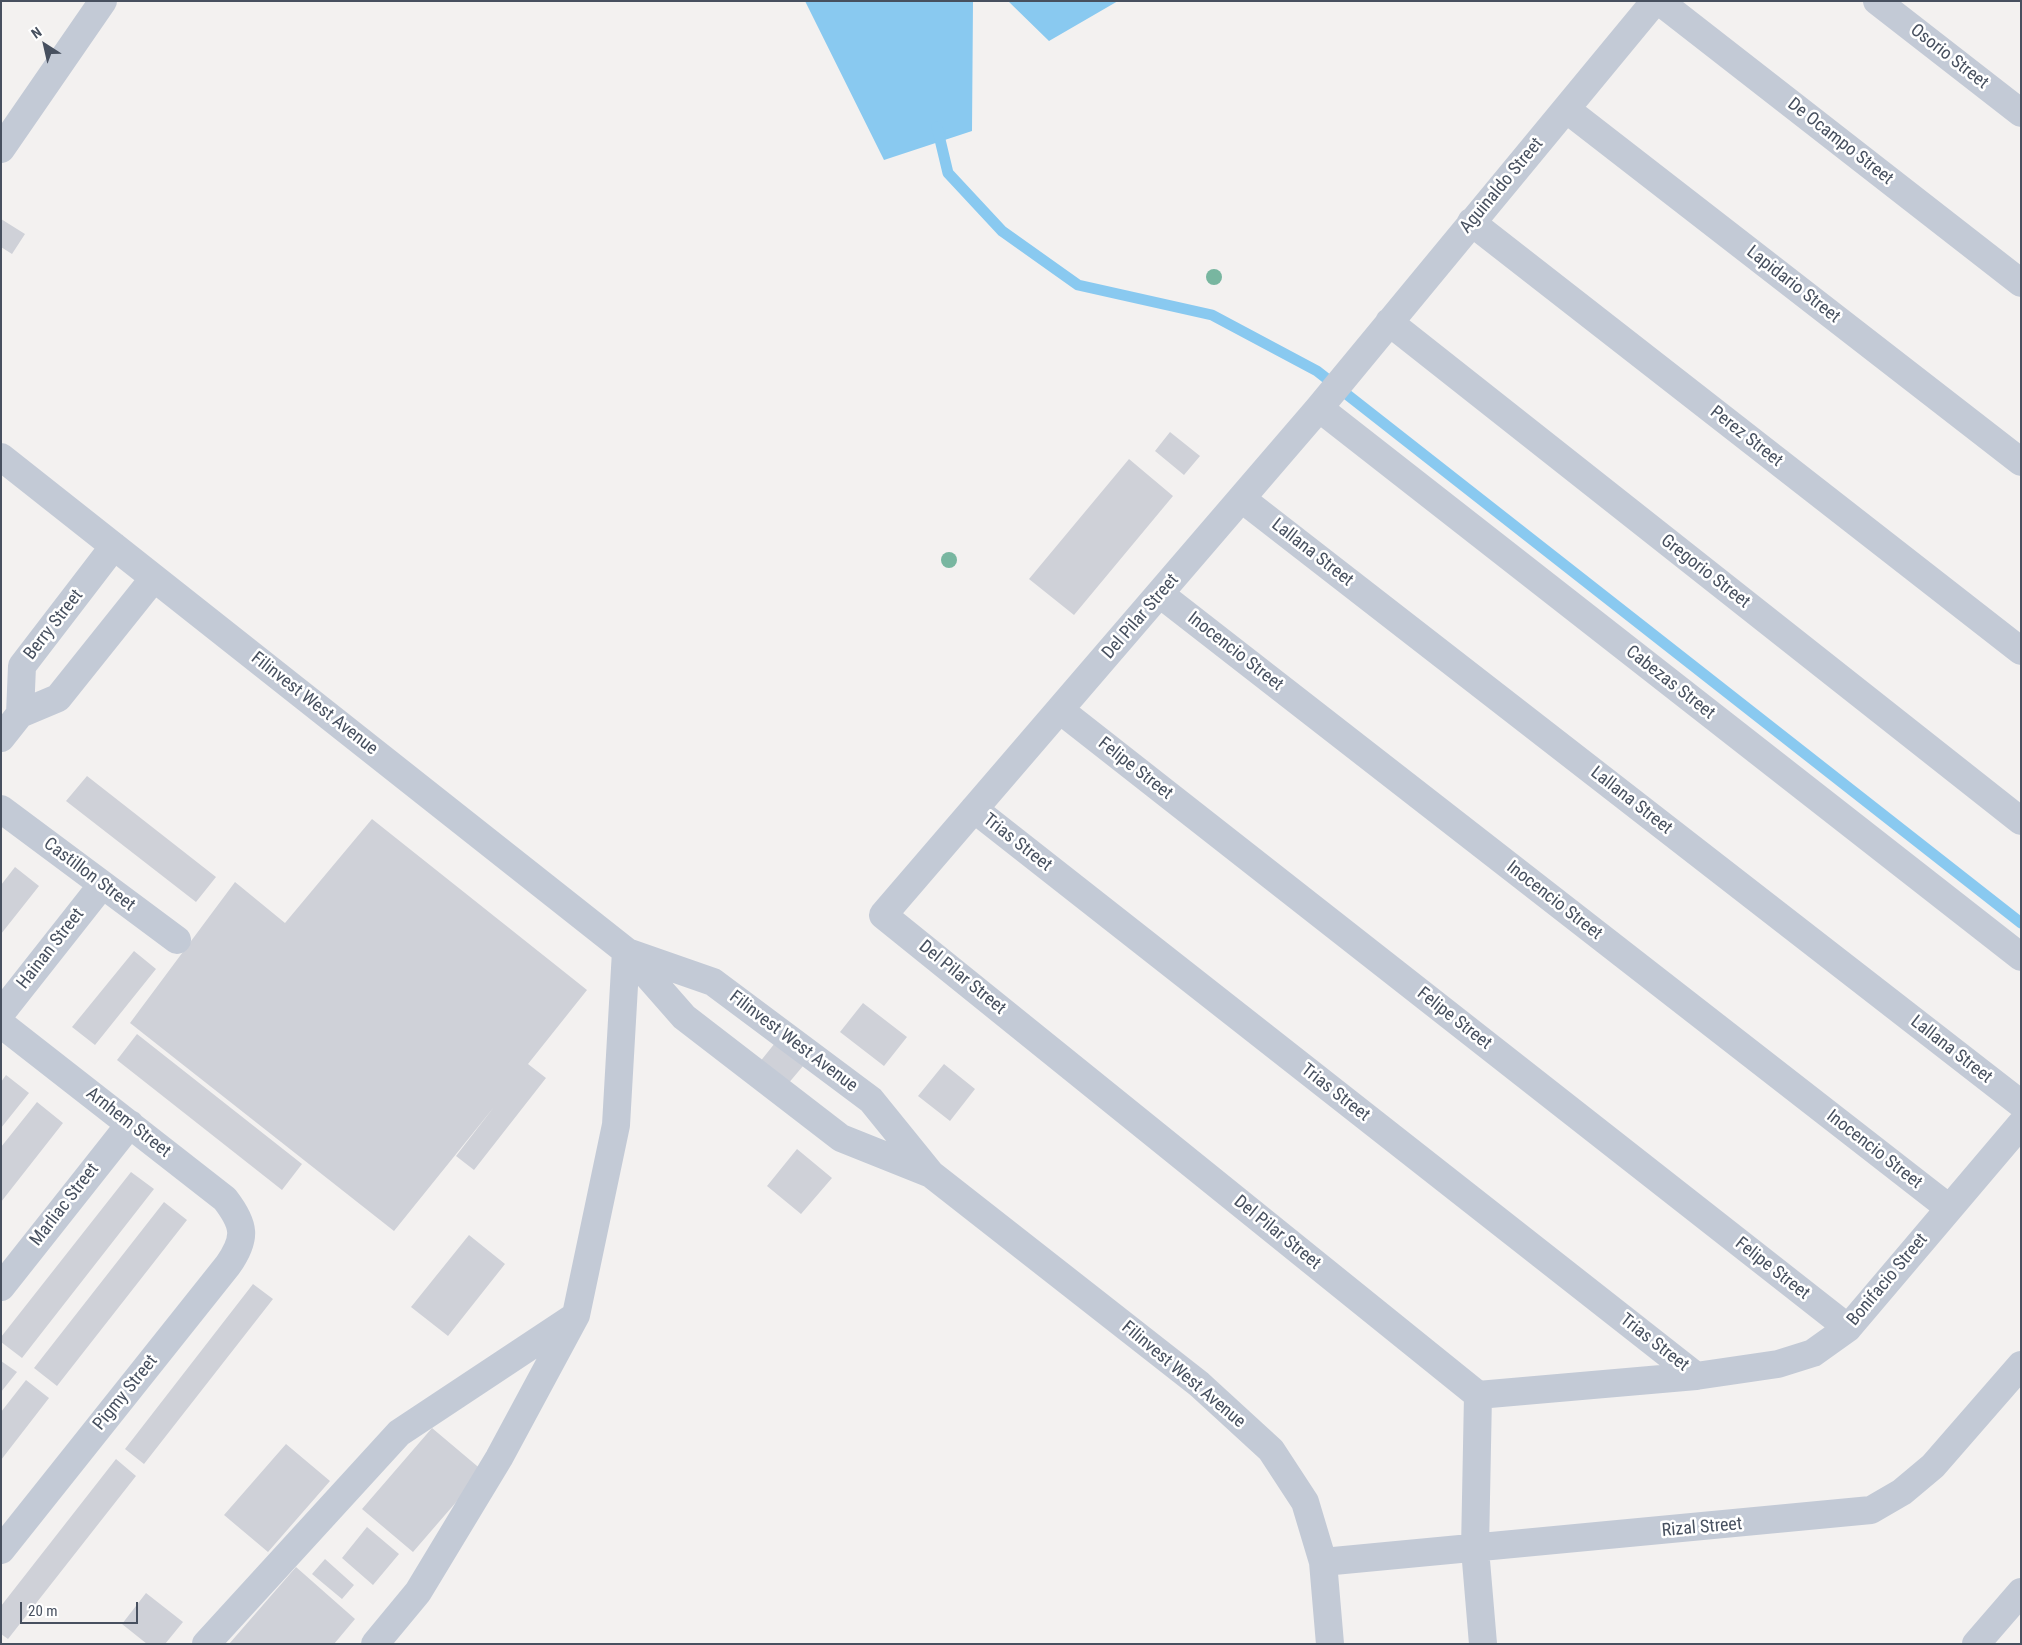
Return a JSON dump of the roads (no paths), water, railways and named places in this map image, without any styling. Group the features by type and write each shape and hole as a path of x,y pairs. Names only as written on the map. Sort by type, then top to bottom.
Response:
{"street":[{"name":"Aguinaldo Street","path":"1349,371 1657,1"},
{"name":"De Ocampo Street","path":"1657,1 2021,284"},
{"name":"Osorio Street","path":"1877,1 2021,113"},
{"path":"1,149 98,3"},
{"name":"Lapidario Street","path":"1566,109 2021,462"},
{"name":"Perez Street","path":"1472,222 2021,651"},
{"name":"Gregorio Street","path":"1389,322 2021,821"},
{"name":"Del Pilar Street","path":"1349,371 1160,594 883,915 1478,1395"},
{"name":"Cabezas Street","path":"1322,404 2021,957"},
{"name":"Filinvest West Avenue","path":"1,457 626,951 684,1017 841,1138 931,1174"},
{"name":"Lallana Street","path":"1242,498 2021,1104"},
{"name":"Berry Street","path":"20,714 22,666 114,546"},
{"path":"1,738 20,714 58,698 154,578"},
{"name":"Inocencio Street","path":"1160,594 1949,1208"},
{"name":"Felipe Street","path":"1060,710 1848,1328"},
{"name":"Castillon Street","path":"1,809 176,940"},
{"name":"Trias Street","path":"974,809 1696,1376"},
{"name":"Hainan Street","path":"1,1013 102,885"},
{"path":"375,1644 418,1592 499,1458 576,1315 616,1125 626,951"},
{"name":"Filinvest West Avenue","path":"626,951 713,982 870,1100 931,1174 1199,1384 1271,1450 1306,1502 1323,1562 1330,1644"},
{"name":"Arnhem Street","path":"1,1024 225,1199 237,1214 242,1232"},
{"name":"Marliac Street","path":"1,1287 130,1124"},
{"name":"Bonifacio Street","path":"1478,1395 1696,1376 1778,1364 1813,1353 1848,1328 2021,1124"},
{"name":"Pigmy Street","path":"1,1550 228,1265 239,1249 242,1232"},
{"path":"206,1644 399,1434 576,1315"},
{"name":"Rizal Street","path":"1323,1562 1871,1510 1902,1492 1933,1466 2021,1365"},
{"path":"1478,1395 1475,1549 1482,1644"},
{"path":"1976,1644 2021,1592"}],"water":[{"path":"805,1 973,1 972,131 884,160"},
{"path":"1008,1 1118,1 1049,41"}],"waterway":[{"path":"937,127 948,173 1002,231 1078,285 1212,315 1317,371 2021,923"}]}
